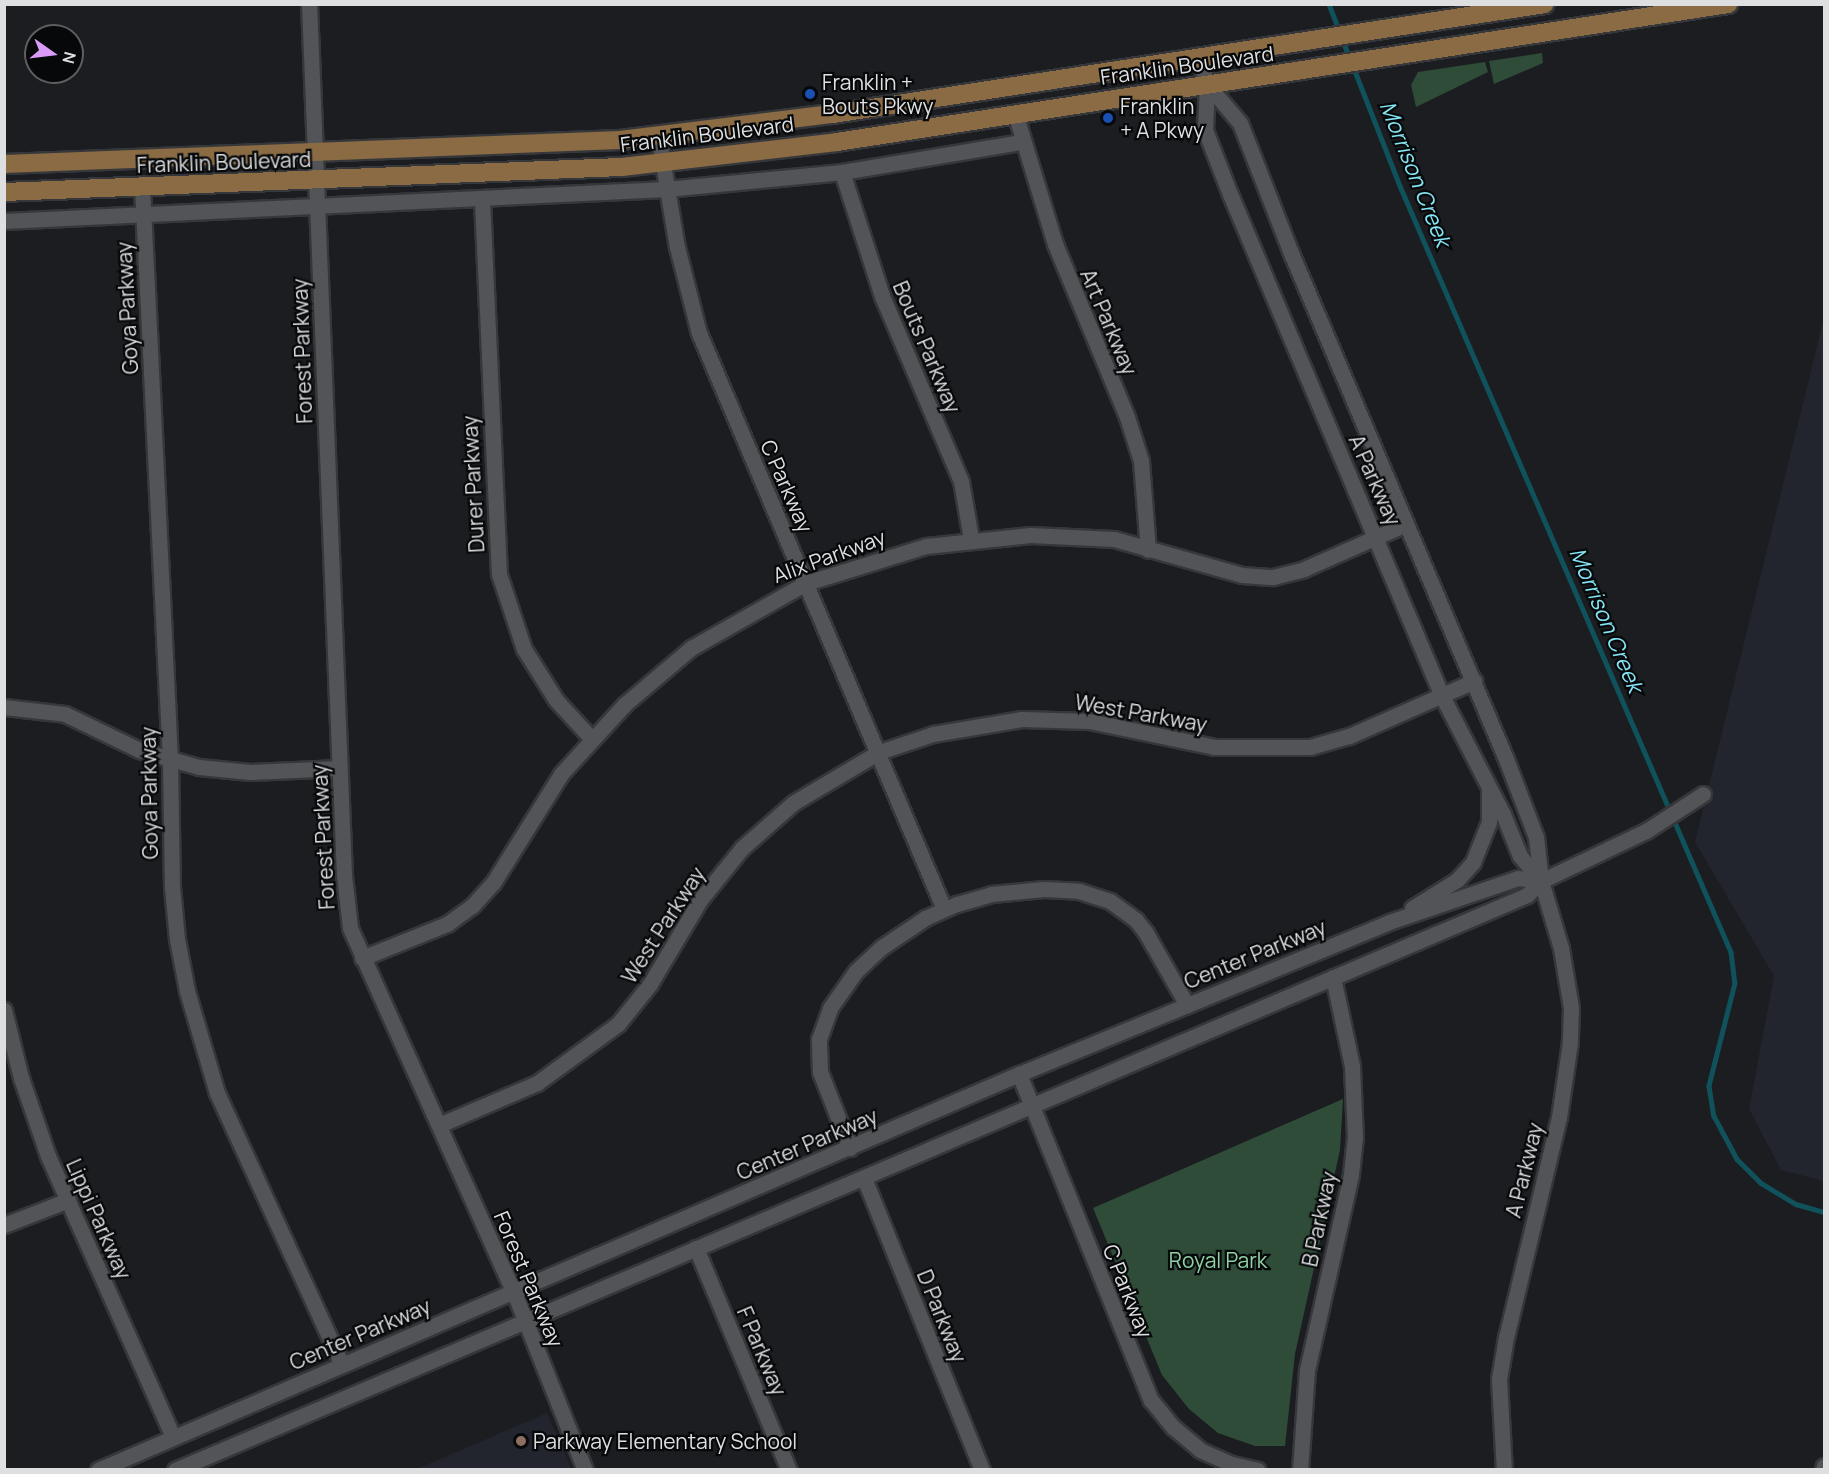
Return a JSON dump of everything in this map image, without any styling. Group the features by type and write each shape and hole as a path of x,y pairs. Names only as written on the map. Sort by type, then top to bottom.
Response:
{"main road":[{"name":"Franklin Boulevard","path":"4,164 316,154 620,140 833,114 1381,29 1479,9 1545,4"},
{"name":"Franklin Boulevard","path":"4,192 622,167 837,141 1728,4"}],"street":[{"name":"Forest Parkway","path":"309,4 339,768 348,912 362,958 513,1290 585,1470"},
{"name":"A Parkway","path":"1199,58 1207,84 1205,130 1442,696 1520,856 1541,881"},
{"name":"A Parkway","path":"1207,84 1240,123 1406,524 1474,681 1536,837 1541,881 1565,971 1571,1008 1570,1042 1559,1117 1504,1347 1500,1379 1504,1470"},
{"name":"Art Parkway","path":"1015,113 1055,244 1127,417 1141,461 1148,550"},
{"name":"C Parkway","path":"658,134 666,189 699,333 944,909"},
{"path":"4,221 318,208 666,189 842,172 1022,142"},
{"name":"Bouts Parkway","path":"842,172 882,296 961,481 971,539"},
{"name":"Goya Parkway","path":"142,187 170,760 172,887 181,960 200,1042 226,1117 342,1365"},
{"name":"Durer Parkway","path":"482,200 499,574 524,650 556,700 591,738"},
{"name":"Alix Parkway","path":"362,958 447,924 472,906 493,883 537,808 591,738 691,648 806,583 885,556 971,539 1072,536 1114,539 1242,575 1273,577 1304,569 1406,524"},
{"name":"West Parkway","path":"439,1125 537,1083 618,1024 650,984 700,900 742,848 801,797 879,752 933,734 1022,719 1089,721 1215,747 1310,747 1349,736 1474,681"},
{"path":"4,707 65,714 170,760 250,772 339,768"},
{"path":"1389,922 1457,880 1473,862 1489,822 1489,789"},
{"name":"Center Parkway","path":"175,1470 524,1319 1032,1107 1527,895 1541,881 1646,831 1703,794"},
{"name":"Center Parkway","path":"98,1470 1019,1074 1389,922 1518,879 1541,881"},
{"path":"850,1148 820,1072 823,1023 838,993 868,959 895,936 944,909 991,894 1026,889 1095,895 1136,920 1186,1005"},
{"name":"B Parkway","path":"1300,1470 1307,1370 1351,1174 1355,1138 1352,1066 1333,977"},
{"name":"Lippi Parkway","path":"4,1011 35,1119 68,1200 173,1437"},
{"name":"C Parkway","path":"1019,1074 1151,1400 1173,1427 1200,1450 1232,1464 1257,1470"},
{"name":"D Parkway","path":"864,1178 982,1470"},
{"path":"4,1225 68,1200"},
{"name":"F Parkway","path":"696,1248 789,1470"}],"shaded area":[{"path":"1824,318 1824,1181 1781,1170 1749,1109 1774,976 1695,842"},
{"name":"Parkway Elementary School","path":"547,1413 572,1469 417,1469"}],"green space":[{"path":"1542,53 1543,63 1494,84 1489,61"},
{"path":"1485,62 1488,72 1416,107 1411,85 1418,72"},
{"name":"Royal Park","path":"1343,1099 1340,1150 1295,1354 1285,1446 1255,1446 1218,1433 1189,1409 1162,1375 1093,1208"}],"waterway":[{"name":"Morrison Creek","path":"1329,4 1339,30"},
{"name":"Morrison Creek","path":"1343,41 1350,58"},
{"name":"Morrison Creek","path":"1353,66 1400,186 1731,952 1735,983 1709,1086 1714,1116 1737,1159 1761,1183 1796,1204 1824,1212"}],"place":[{"name":"Franklin + Bouts Pkwy","path":"810,94"},
{"name":"Franklin + A Pkwy","path":"1108,118"},
{"name":"Parkway Elementary School","path":"521,1441"}]}
